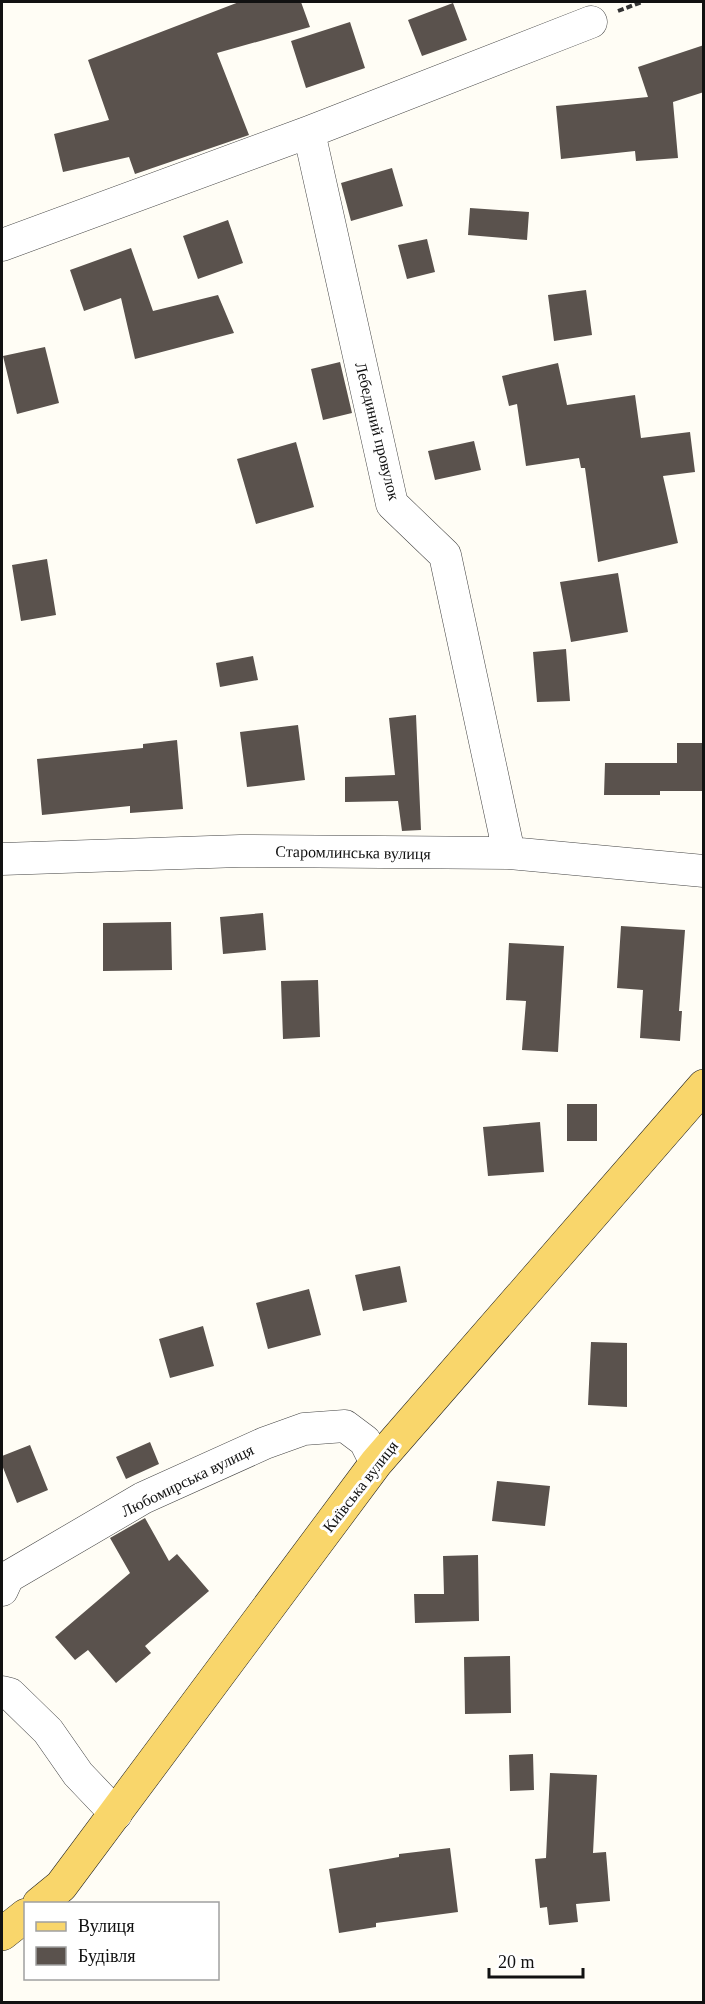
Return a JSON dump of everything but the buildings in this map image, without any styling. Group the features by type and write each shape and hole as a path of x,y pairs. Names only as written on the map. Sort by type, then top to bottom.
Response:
{"main road":[{"name":"Київська вулиця","path":"41,1902 61,1886 116,1814 376,1463 704,1086"},
{"path":"2,1934 24,1917"}],"street":[{"path":"2,245 309,132 591,22"},
{"name":"Лебединий провулок","path":"309,132 392,504 445,555 509,853"},
{"name":"Старомлинська вулиця","path":"2,859 240,850 509,853 704,871"},
{"name":"Любомирська вулиця","path":"2,1590 8,1577 143,1498 265,1443 304,1429 345,1426 365,1442 376,1463"},
{"path":"2,1692 10,1694 48,1731 78,1774 116,1814"}]}
